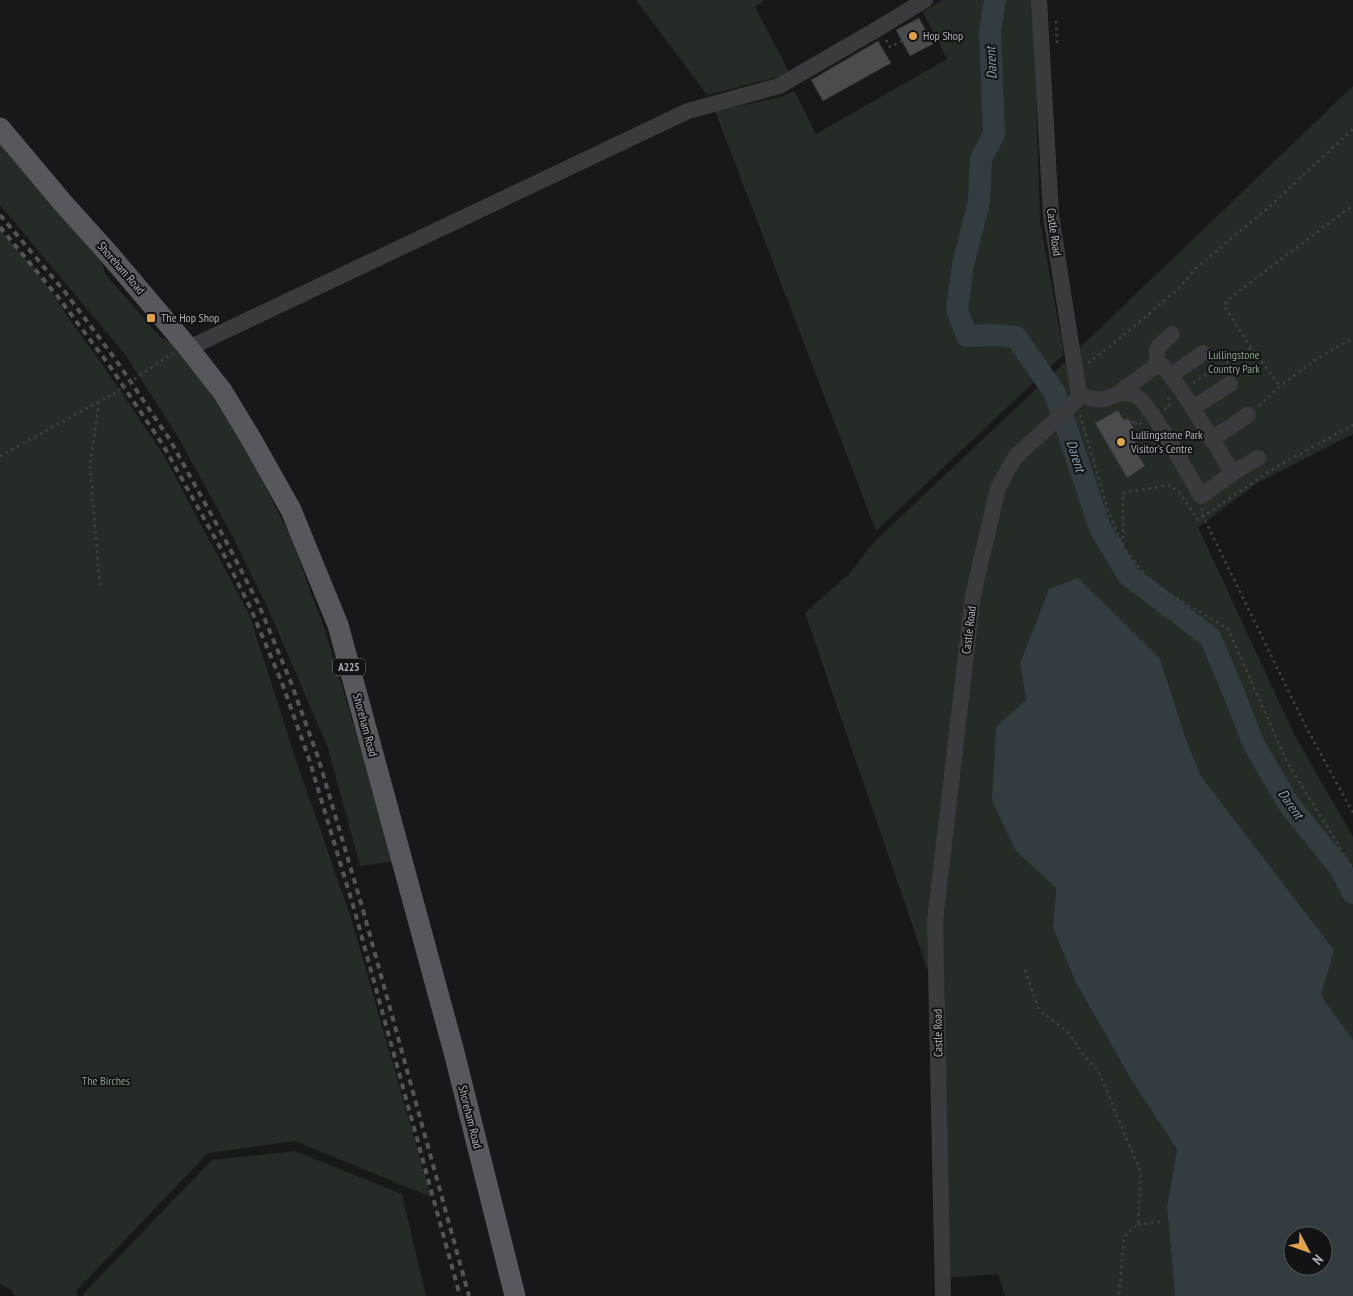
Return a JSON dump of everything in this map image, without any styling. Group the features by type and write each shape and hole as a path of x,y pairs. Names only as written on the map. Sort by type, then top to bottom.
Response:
{"main road":[{"name":"Shoreham Road","path":"0,128 188,346 226,399 250,437 291,510 338,625 454,1052 515,1296"}],"street":[{"path":"188,346 688,110 779,86 925,0"},
{"name":"Castle Road","path":"943,1296 935,921 973,595 998,488 1014,457 1069,407 1051,215 1039,0"},
{"path":"1157,365 1157,348 1172,334"},
{"path":"1171,374 1203,354"},
{"path":"1069,407 1094,399 1104,399 1120,392 1157,365 1163,366 1171,374 1233,472"},
{"path":"1193,408 1230,384"},
{"path":"1120,392 1136,395 1153,416 1201,496 1233,472 1258,458"},
{"path":"1212,438 1248,415"}],"path":[{"path":"1056,20 1057,49"},
{"path":"1085,364 1091,362 1117,342 1180,287 1195,268 1269,207 1353,129"},
{"path":"1250,348 1224,304 1353,205"},
{"path":"1248,415 1280,386 1316,359 1353,338"},
{"path":"0,456 113,394 188,346"},
{"path":"99,402 90,465 100,588"},
{"path":"1069,407 1078,409 1108,510 1124,547 1150,582 1228,629 1287,762 1353,869"},
{"path":"1124,547 1123,493 1169,485 1180,493 1198,520 1274,468 1353,425"},
{"path":"1201,496 1203,516 1304,723 1353,813"},
{"path":"1025,970 1039,1010 1068,1032 1085,1058 1098,1070 1141,1173 1138,1224"},
{"path":"1119,1296 1124,1237 1138,1224 1160,1222"}],"green space":[{"path":"636,0 765,0 755,7 790,74 707,95"},
{"path":"942,0 1033,0 1040,221 1064,354 876,531 715,111 781,97 794,91 816,134 947,59 923,12"},
{"name":"Lullingstone Country Park","path":"1353,86 1353,434 1259,482 1198,527 1295,736 1353,837 1353,1040 1320,996 1334,950 1201,776 1184,734 1020,664 1026,700 1016,851 1056,888 1053,928 1075,981 1132,1081 1177,1149 1167,1206 1175,1296 1005,1296 998,1274 944,1278 939,1003 805,613 849,574 875,541"},
{"path":"0,141 100,255 105,274 160,337 178,346 249,454 291,538 325,630 394,861 360,866 328,748 270,613 234,539 177,435 124,353 0,205"},
{"name":"The Birches","path":"0,229 36,270 163,454 249,614 297,763 351,918 431,1197 295,1141 208,1153 76,1291 78,1296 15,1296 10,1289 0,1284"},
{"path":"295,1151 402,1194 426,1296 84,1296 83,1294 212,1160"}],"shaded area":[{"path":"1078,578 1160,659 1184,734 1201,776 1334,950 1321,996 1353,1040 1353,1296 1175,1296 1167,1206 1177,1149 1132,1081 1075,981 1053,928 1056,888 1016,851 992,801 996,727 1026,700 1020,664 1049,589"}],"building":[{"name":"Hop Shop","path":"919,18 933,44 910,56 896,30"},
{"path":"878,41 891,63 823,101 811,80"},
{"name":"Lullingstone Park Visitor's Centre","path":"1118,410 1124,420 1128,418 1134,428 1129,431 1142,453 1138,455 1145,466 1127,478 1095,423"}],"waterway":[{"name":"Darent","path":"995,0 990,32 994,135 981,158 979,202 963,265 957,310 967,336 993,335 1016,337 1055,393 1100,528 1128,575 1210,637 1254,745 1290,806 1341,869 1353,893"}],"railway":[{"path":"0,215 65,292 116,360 170,440 258,603 290,680 318,757 363,910 469,1296"},
{"path":"0,227 58,297 109,365 163,445 220,547 250,607 282,683 309,759 355,912 460,1296"}],"place":[{"name":"Hop Shop","path":"913,36"},
{"name":"The Hop Shop","path":"151,318"},
{"name":"Lullingstone Park Visitor's Centre","path":"1121,442"}]}
